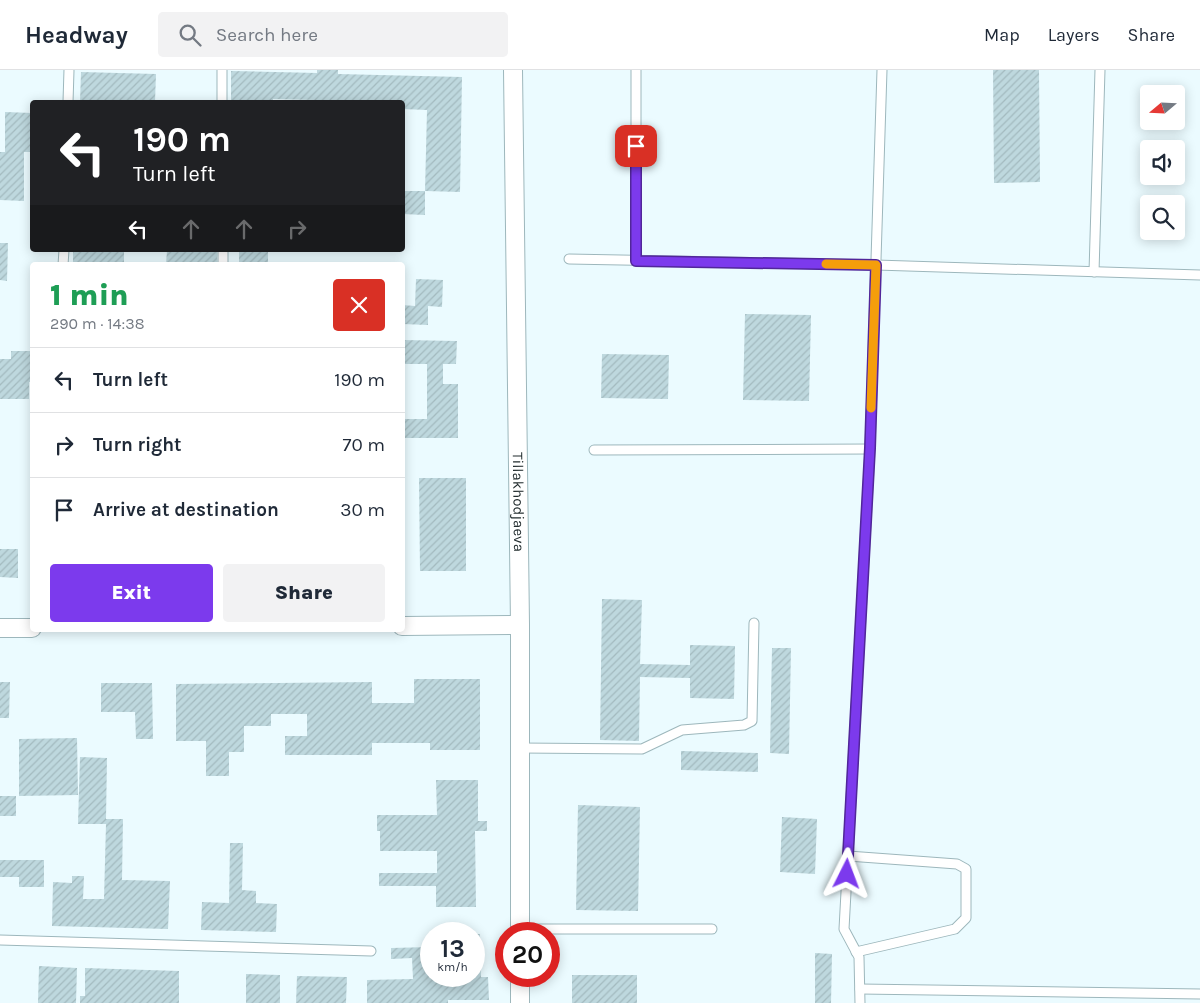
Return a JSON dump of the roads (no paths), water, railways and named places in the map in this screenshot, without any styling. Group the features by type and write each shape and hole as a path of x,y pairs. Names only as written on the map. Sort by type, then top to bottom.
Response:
{"street":[{"name":"Tillakhodjaeva","path":"513,70 520,625 520,922"},
{"path":"405,626 520,625"},
{"path":"0,628 30,628"},
{"path":"520,987 520,1003"}],"lane":[{"path":"68,100 69,70"},
{"path":"222,70 222,100"},
{"path":"636,70 636,261"},
{"path":"860,1003 859,957 844,929 870,448 882,70"},
{"path":"1094,272 1100,70"},
{"path":"569,259 876,265 1200,275"},
{"path":"594,450 870,448"},
{"path":"520,748 642,749 682,730 744,725 752,721 754,623"},
{"path":"848,856 958,864 966,869 966,918 955,929 856,952"},
{"path":"560,931 712,929"},
{"path":"0,940 371,951"},
{"path":"860,989 1200,994"}]}
